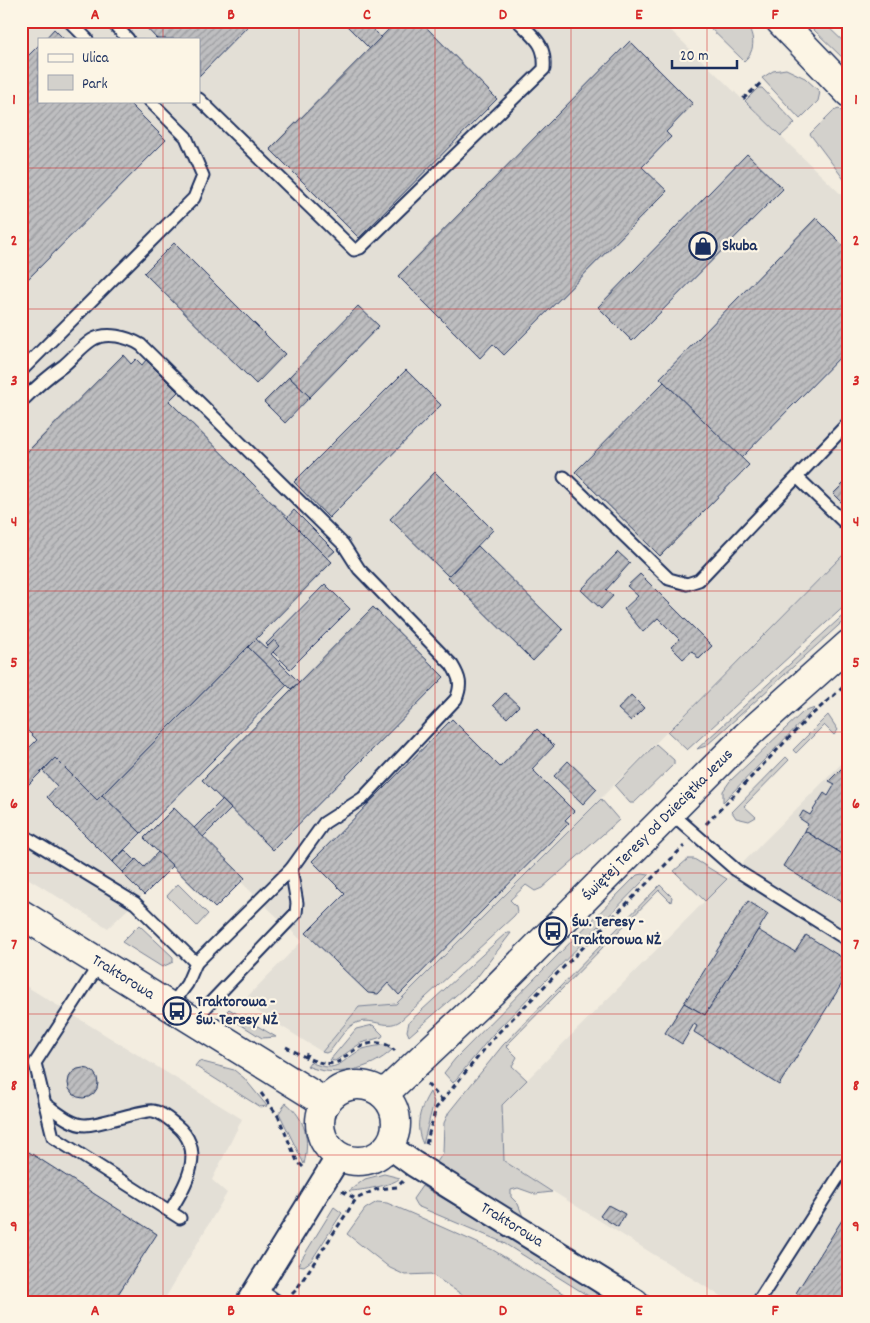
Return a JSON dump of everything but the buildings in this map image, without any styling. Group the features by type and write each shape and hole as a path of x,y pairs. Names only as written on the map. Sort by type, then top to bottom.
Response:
{"street":[{"path":"780,21 849,93"},
{"name":"Świętej Teresy od Dzieciątka Jezus","path":"384,1094 492,992 746,736 849,644"},
{"name":"Traktorowa","path":"21,914 326,1103"},
{"path":"355,1085 373,1087 384,1094 394,1109 397,1122 394,1137 382,1153 368,1160 353,1161 339,1156 327,1146 321,1132 321,1117 326,1103 336,1092 355,1085"},
{"name":"Traktorowa","path":"389,1146 418,1167 622,1298"},
{"path":"254,1295 339,1156"}],"lane":[{"path":"69,21 86,38"},
{"path":"111,21 127,38"},
{"path":"200,100 354,250 360,248 544,69 545,54 539,42 518,21"},
{"path":"21,371 194,198 203,176 186,137 151,102"},
{"path":"21,402 48,375 63,365 93,339 104,336 133,340 141,345 344,544 359,569 456,671 461,685 456,699 364,798 324,823 291,869 196,963 187,984 170,1007"},
{"path":"564,477 669,579 687,584 699,580 798,478 849,422"},
{"path":"798,478 849,527"},
{"path":"670,812 736,870 849,941"},
{"path":"21,834 135,903 196,963"},
{"path":"193,1021 296,913 297,903 291,869"},
{"path":"45,1104 69,1120 84,1125 153,1110 168,1118 185,1132 192,1151 188,1180 175,1214 53,1138 35,1062 100,963"},
{"path":"758,1302 849,1160"},
{"path":"254,1295 278,1302"}],"path":[{"path":"743,100 761,83"},
{"path":"423,1149 430,1136 436,1108 497,1034 808,718 849,682"},
{"path":"278,1045 322,1062 336,1063 356,1050 378,1042 386,1042 395,1050"},
{"path":"301,1064 310,1050"},
{"path":"430,1087 442,1100"},
{"path":"258,1090 278,1116 297,1161 304,1168"},
{"path":"254,1295 291,1294 296,1290 356,1199 377,1189 397,1187 405,1177"},
{"path":"345,1192 356,1199"}],"shaded area":[{"path":"21,21 661,21 849,202 849,549 396,1004 359,1007 322,1052 248,1005 247,997 302,941 241,882 215,908 173,866 108,928 21,874"},
{"path":"849,756 849,1302 730,1302 504,1161 502,1105"},
{"path":"21,983 242,1119 212,1180 227,1193 163,1302 21,1302"}],"green space":[{"path":"703,21 745,21 753,42 748,57 744,61"},
{"path":"809,21 822,21 849,47 849,64 812,28"},
{"path":"786,69 805,78 820,92 818,101 800,119 762,78 773,71"},
{"path":"758,88 762,88 795,123 781,136 745,101"},
{"path":"839,109 849,119 849,186 810,134 833,111"},
{"path":"849,549 849,602 687,750 668,732"},
{"path":"849,610 849,616 706,746 697,749"},
{"path":"815,708 723,802 723,791 730,781 803,712"},
{"path":"828,715 838,730 834,735 824,725 796,753 793,750"},
{"path":"656,744 674,760 674,764 634,803 630,803 615,786"},
{"path":"786,757 789,760 744,806 756,817 749,821 736,818 732,812"},
{"path":"601,799 619,820 542,888 535,891 526,885 510,900 516,906 517,912 514,916 400,1021 394,1024 366,1021 354,1024 344,1032 330,1051 322,1052 359,1007 396,1004"},
{"path":"688,859 694,859 727,879 705,901 674,871"},
{"path":"637,875 649,875 493,1034 453,1083 444,1073 455,1059"},
{"path":"178,884 208,914 197,926 167,896"},
{"path":"660,885 672,897 671,902 659,890 506,1046 517,1057 512,1066 527,1080 502,1105 504,1161 552,1192 535,1194 518,1188 511,1190 511,1197 518,1204 524,1219 437,1162 443,1153 444,1123 449,1112 503,1045"},
{"path":"139,925 173,957 173,962 162,967 122,942"},
{"path":"506,933 511,933 478,976 409,1036 407,1031 409,1022"},
{"path":"229,1009 276,1037 262,1038 224,1014"},
{"path":"373,1025 383,1035 382,1037 361,1043 335,1061 330,1060 356,1029"},
{"path":"383,1045 392,1050 374,1063 363,1067 352,1070 329,1071 307,1066 310,1062 320,1066 333,1066 363,1049"},
{"path":"199,1061 234,1070 244,1078 267,1106 260,1107 195,1066"},
{"path":"430,1092 434,1102 423,1144 419,1131 419,1117 423,1104"},
{"path":"286,1103 298,1116 305,1130 307,1147 304,1164 279,1113"},
{"path":"384,1174 400,1178 397,1181 384,1185 349,1191 365,1179"},
{"path":"422,1186 591,1286 598,1302 502,1242 417,1206 413,1199"},
{"path":"377,1202 387,1203 493,1250 578,1302 473,1302 431,1274 405,1275 390,1268 347,1234 365,1209"},
{"path":"334,1207 342,1213 311,1261 304,1266 298,1265"}],"place":[{"name":"Skuba","path":"703,246"},
{"name":"Św. Teresy - Traktorowa NŻ","path":"553,931"},
{"name":"Traktorowa - Św. Teresy NŻ","path":"177,1011"}]}
